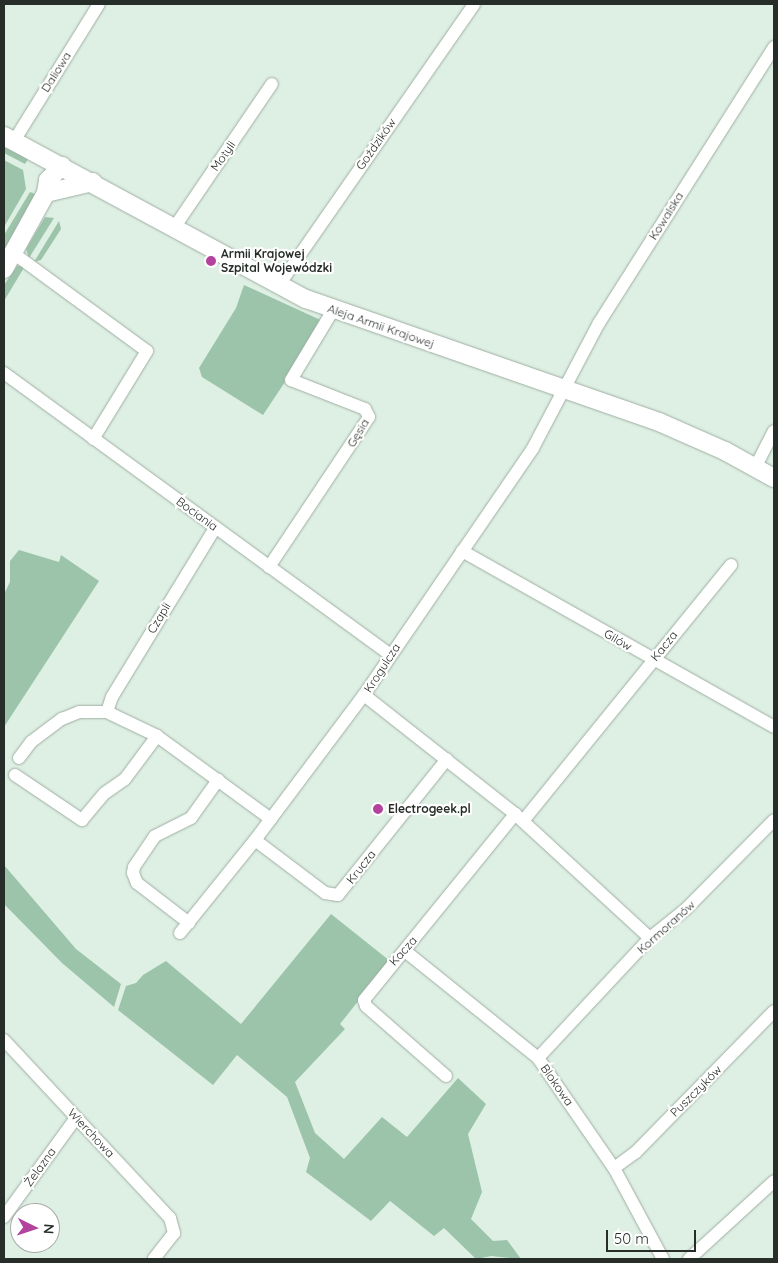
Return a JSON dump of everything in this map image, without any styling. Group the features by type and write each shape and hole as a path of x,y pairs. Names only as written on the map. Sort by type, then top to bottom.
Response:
{"street":[{"name":"Daliowa","path":"9,138 99,4"},
{"name":"Goździków","path":"279,285 474,4"},
{"name":"Kowalska","path":"564,390 599,323 774,47"},
{"name":"Motyli","path":"174,228 272,84"},
{"name":"Aleja Armii Krajowej","path":"9,138 94,182 279,285 333,310 659,422 756,466 774,478"},
{"path":"4,269 46,193 54,188 62,166"},
{"path":"46,193 94,182"},
{"path":"13,253 147,352 93,439"},
{"name":"Gęsia","path":"269,567 369,417 365,409 291,380 333,310"},
{"name":"Bociania","path":"4,373 390,654"},
{"name":"Krogulcza","path":"180,933 255,840 364,695 390,654 532,448 564,390"},
{"path":"756,466 774,431"},
{"name":"Czapli","path":"107,712 122,680 215,528"},
{"name":"Gilów","path":"462,551 774,728"},
{"name":"Kacza","path":"446,1076 364,1003 379,979 519,818 731,565"},
{"path":"364,695 519,818 650,938"},
{"path":"19,758 31,742 62,719 79,712 107,712 157,736 271,819"},
{"path":"15,775 82,820 106,793 125,779 157,736"},
{"name":"Krucza","path":"255,840 325,893 338,895 447,759"},
{"path":"189,923 138,883 134,867 155,836 191,818 218,780"},
{"name":"Kormoranów","path":"538,1058 650,938 686,910 774,820"},
{"name":"Blokowa","path":"405,951 538,1058 614,1168 664,1259"},
{"name":"Puszczyków","path":"614,1168 636,1152 774,1011"},
{"name":"Wierchowa","path":"4,1040 170,1218 174,1228 171,1240 154,1259"},
{"name":"Żelazna","path":"4,1216 76,1118"},
{"path":"689,1259 774,1181"}],"green space":[{"path":"4,147 28,159 25,164 4,153"},
{"path":"4,160 23,170 26,189 4,227"},
{"path":"30,192 35,194 4,252 4,235"},
{"path":"45,217 54,218 29,258 26,249"},
{"path":"59,221 61,229 41,260 34,262"},
{"path":"17,266 25,266 4,301 4,285"},
{"path":"244,285 325,322 263,415 202,377 199,368 236,308"},
{"path":"19,550 59,562 61,555 99,581 4,727 4,594 10,582 10,561"},
{"path":"4,865 76,949 121,984 114,1007 62,963 4,904"},
{"path":"331,914 390,961 340,1024 345,1029 295,1082 315,1133 344,1159 382,1117 407,1137 458,1078 486,1104 468,1134 482,1192 471,1219 493,1241 507,1240 521,1259 491,1256 476,1259 444,1228 434,1236 390,1201 371,1221 306,1172 310,1158 287,1097 237,1055 213,1085 118,1010 126,986 136,983 143,975 166,961 241,1024"}],"place":[{"name":"Armii Krajowej Szpital Wojewódzki","path":"211,261"},
{"name":"Electrogeek.pl","path":"378,809"}]}
